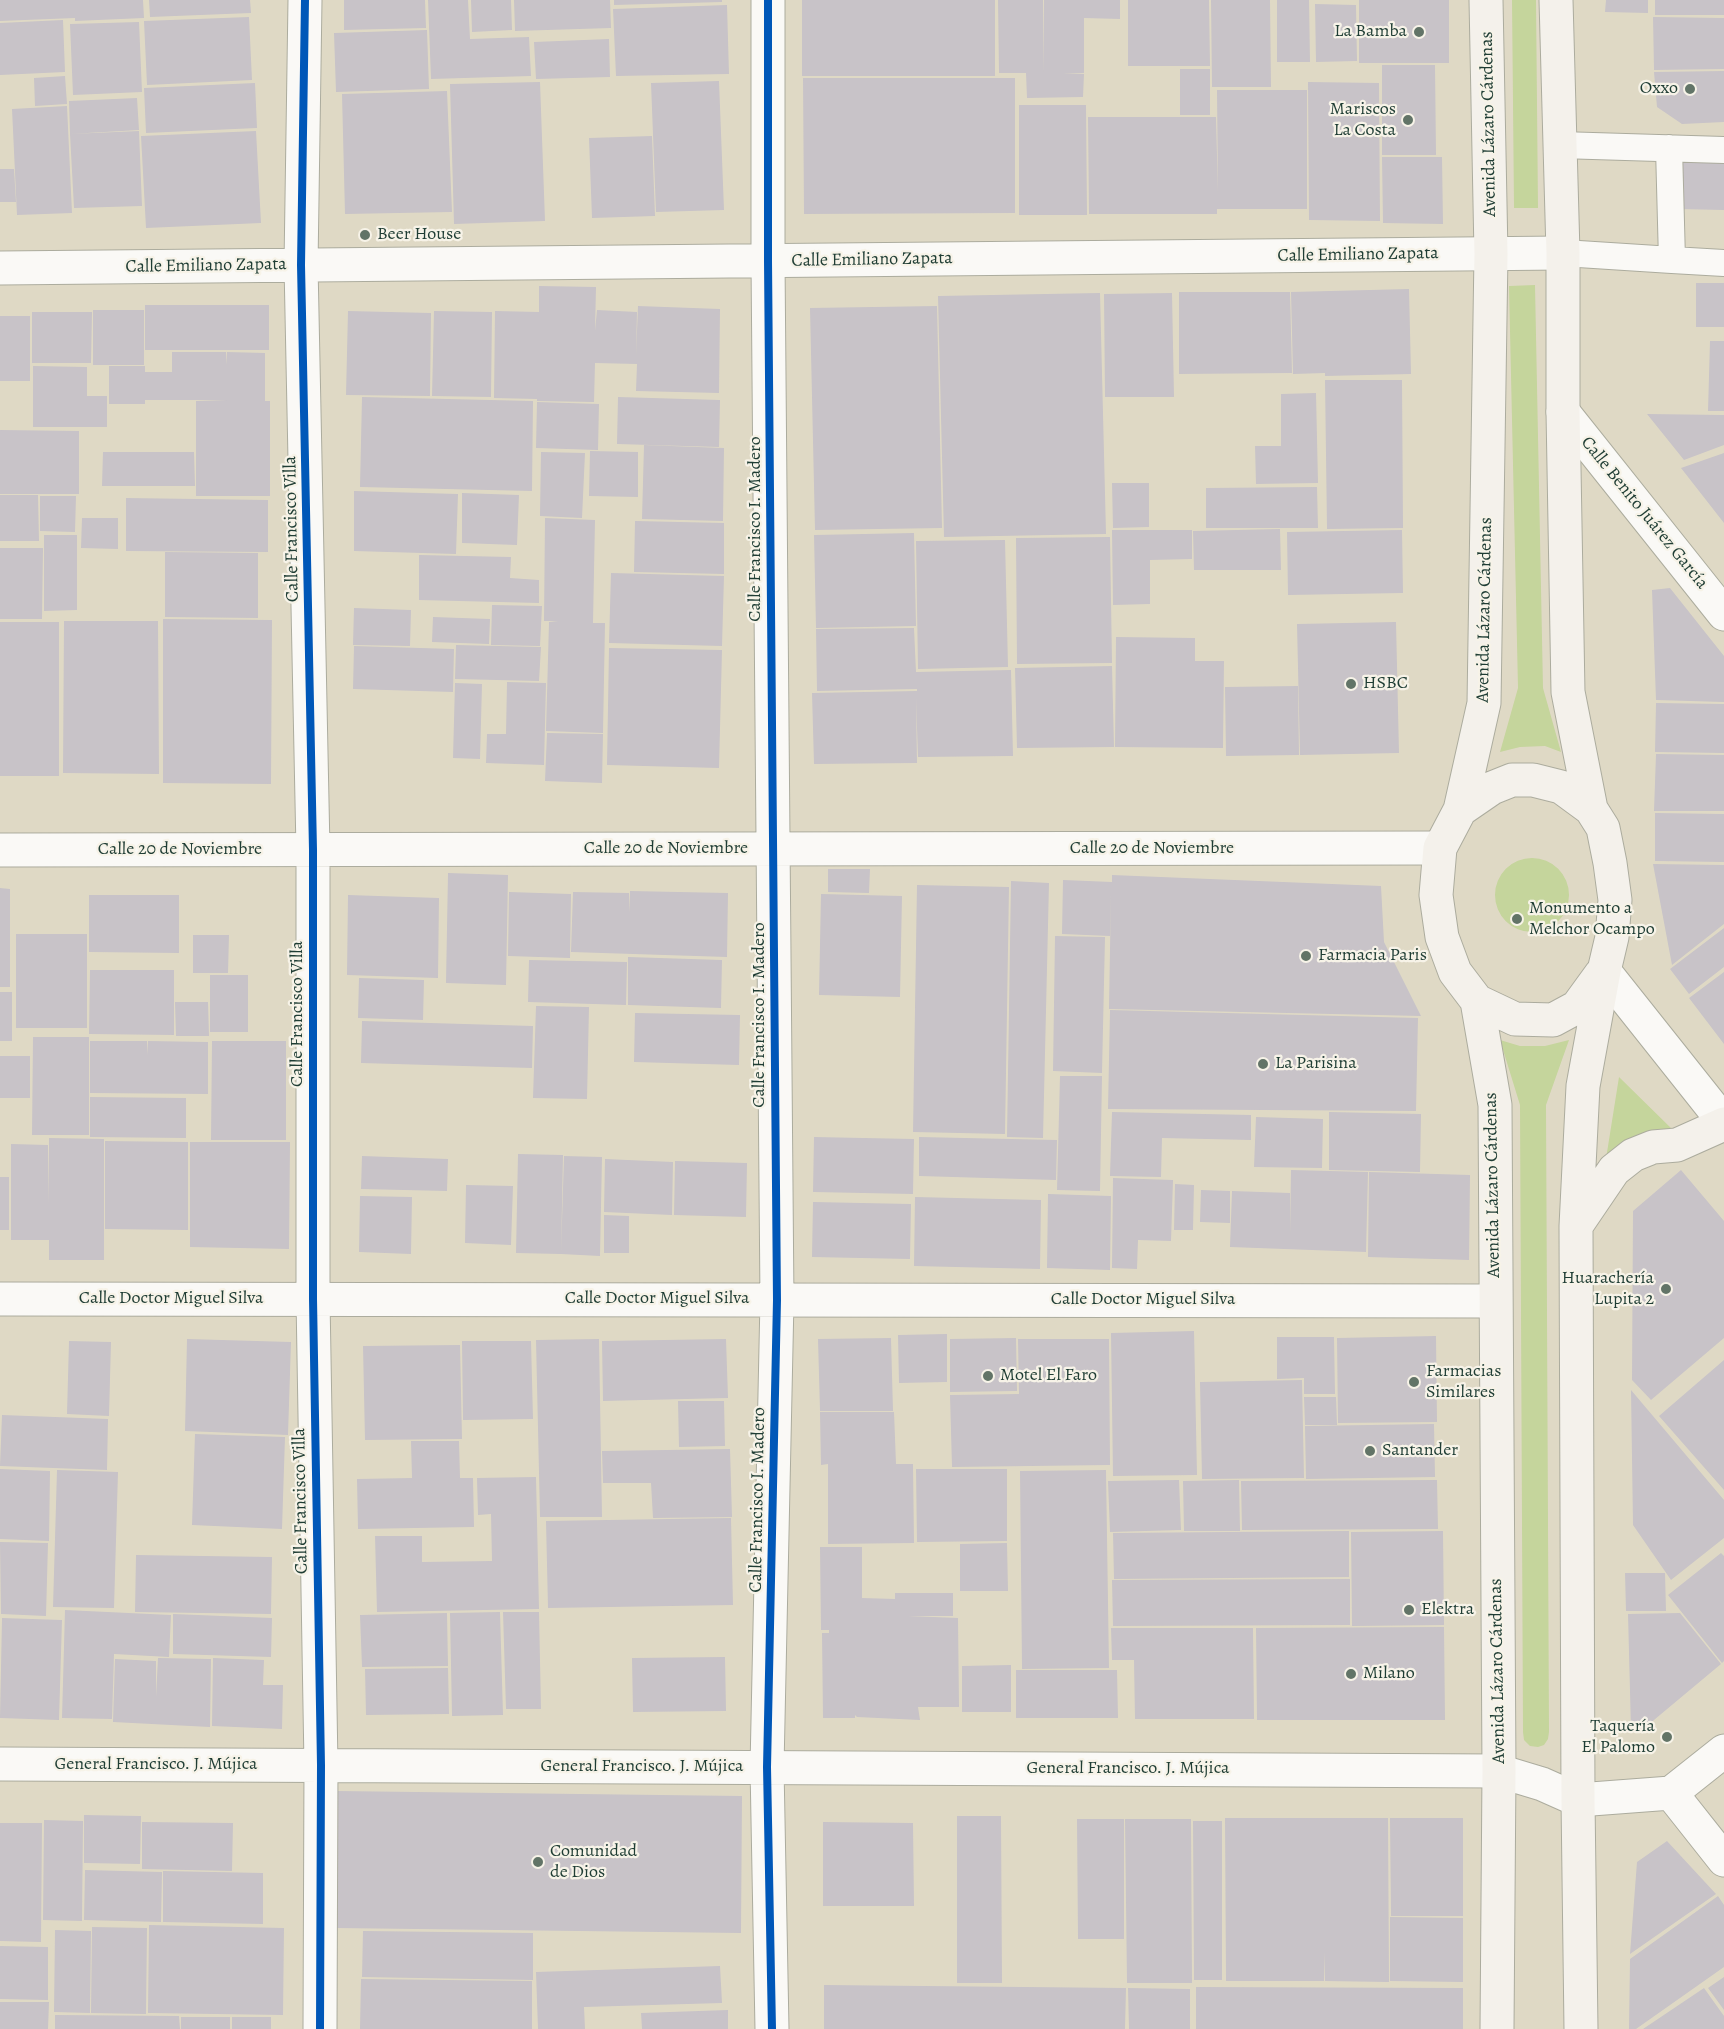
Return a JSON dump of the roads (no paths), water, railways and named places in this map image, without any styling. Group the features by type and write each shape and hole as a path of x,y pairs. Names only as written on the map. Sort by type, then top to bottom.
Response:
{"main road":[{"name":"Avenida Lázaro Cárdenas","path":"1486,0 1491,254 1484,703 1460,810 1440,848 1436,895 1442,937 1455,972 1477,1001 1495,1105 1500,1772 1497,2029"},
{"path":"1556,0 1563,253 1563,412 1568,692 1591,808 1603,828 1615,900 1612,937 1583,1086 1576,1226 1581,2029"},
{"path":"1460,810 1492,788 1512,780 1533,780 1561,787 1591,808"},
{"path":"1477,1001 1515,1019 1553,1020 1577,1007 1604,971"},
{"path":"1576,1226 1614,1170 1633,1155 1653,1148 1677,1145 1724,1123"}],"street":[{"name":"Calle Francisco Villa","path":"305,0 301,265 313,850 313,1299 321,1766 320,2029"},
{"name":"Calle Francisco I. Madero","path":"768,0 768,261 777,1300 767,1767 772,2029"},
{"name":"Calle Emiliano Zapata","path":"0,268 1563,253"},
{"name":"Calle Benito Juárez García","path":"1563,412 1724,614"},
{"name":"Calle 20 de Noviembre","path":"0,850 1440,848"},
{"path":"1604,971 1724,1123"},
{"name":"Calle Doctor Miguel Silva","path":"0,1299 1495,1301"},
{"path":"1578,1800 1671,1793 1724,1751"},
{"name":"General Francisco. J. Mújica","path":"0,1764 1500,1772 1542,1784 1578,1800"},
{"path":"1671,1793 1724,1860"}],"lane":[{"path":"1560,146 1724,150"},
{"path":"1669,148 1672,260"},
{"path":"1563,253 1724,263"}],"place":[{"name":"La Bamba","path":"1419,32"},
{"name":"Oxxo","path":"1690,89"},
{"name":"Mariscos La Costa","path":"1408,120"},
{"name":"Beer House","path":"365,235"},
{"name":"HSBC","path":"1351,684"},
{"name":"Monumento a Melchor Ocampo","path":"1517,919"},
{"name":"Farmacia Paris","path":"1306,956"},
{"name":"La Parisina","path":"1263,1064"},
{"name":"Huarachería Lupita 2","path":"1666,1289"},
{"name":"Motel El Faro","path":"988,1376"},
{"name":"Farmacias Similares","path":"1414,1382"},
{"name":"Santander","path":"1370,1451"},
{"name":"Elektra","path":"1409,1610"},
{"name":"Milano","path":"1351,1674"},
{"name":"Taquería El Palomo","path":"1667,1737"},
{"name":"Comunidad de Dios","path":"538,1862"}]}
